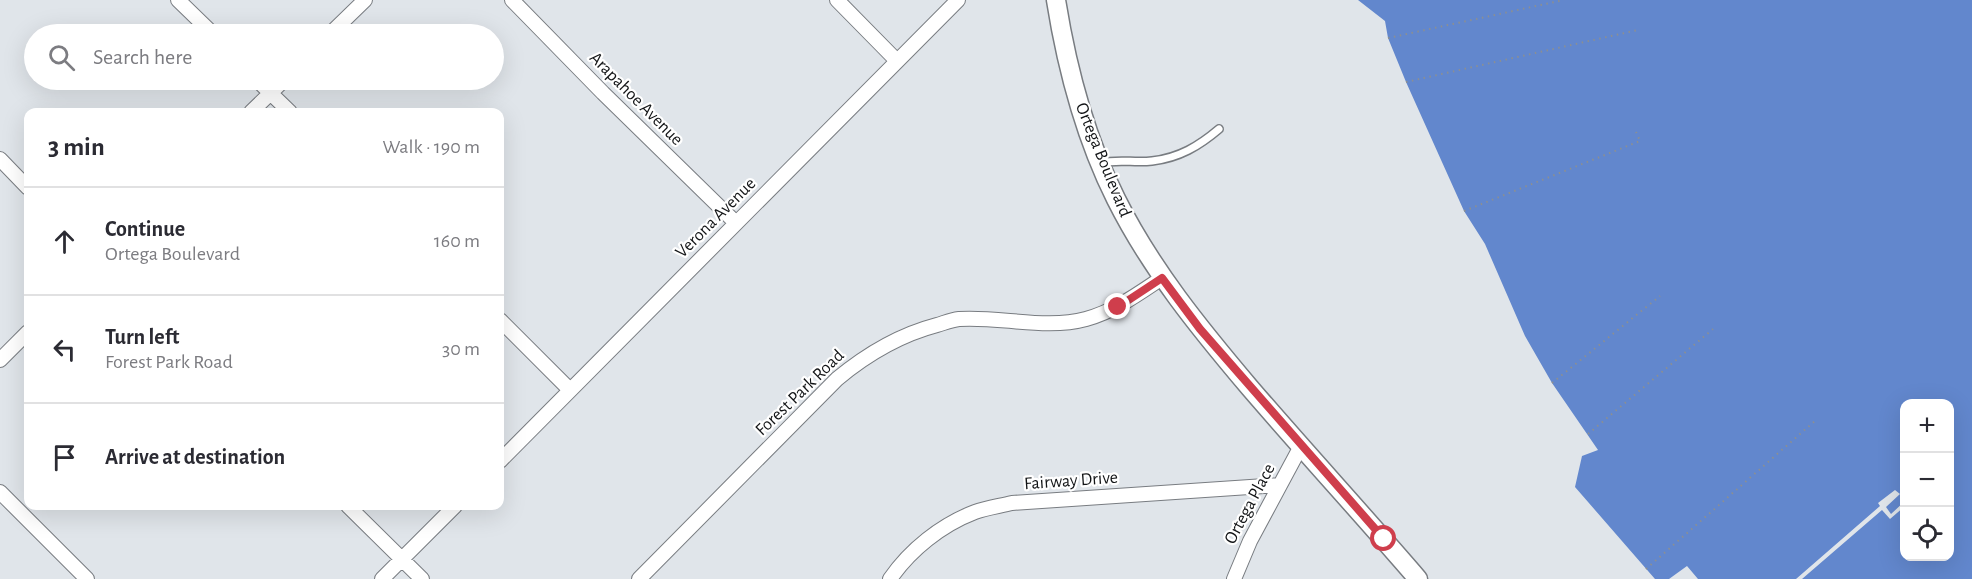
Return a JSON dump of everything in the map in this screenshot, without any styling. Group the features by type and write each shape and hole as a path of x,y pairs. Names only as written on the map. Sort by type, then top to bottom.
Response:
{"main road":[{"name":"Ortega Boulevard","path":"1056,0 1072,80 1084,122 1116,200 1162,278 1200,329 1418,579"}],"street":[{"path":"178,0 203,24"},
{"path":"340,24 365,0"},
{"name":"Arapahoe Avenue","path":"512,0 736,223"},
{"path":"837,0 897,61"},
{"name":"Verona Avenue","path":"504,457 958,0"},
{"path":"268,90 287,108"},
{"path":"255,108 274,90"},
{"path":"0,159 24,184"},
{"name":"Forest Park Road","path":"639,579 837,379 861,358 922,329 958,319 1059,323 1086,320 1118,307 1162,278"},
{"path":"504,324 570,390"},
{"path":"0,360 24,336"},
{"name":"Ortega Place","path":"1234,579 1250,541 1301,446"},
{"name":"Fairway Drive","path":"890,579 917,547 947,526 975,512 1012,503 1280,486"},
{"path":"0,492 87,579"},
{"path":"352,510 422,579"},
{"path":"382,579 451,510"}],"lane":[{"path":"1100,163 1115,160 1152,161 1178,156 1201,144 1219,129"}],"path":[{"path":"1388,38 1564,0"},
{"path":"1406,82 1638,30"},
{"path":"1464,211 1640,141 1636,132"},
{"path":"1552,382 1660,296"},
{"path":"1588,434 1713,329"},
{"path":"1646,569 1816,420"}],"water":[{"path":"1358,0 1972,0 1972,579 1698,579 1687,566 1669,579 1655,579 1575,487 1582,456 1598,450 1552,383 1525,336 1485,244 1464,211 1388,38 1385,21"}],"pier":[{"path":"1895,490 1900,494 1886,507 1891,514 1900,506 1900,510 1890,519 1882,510 1802,579 1796,579 1880,506 1878,503"}],"route":[{"path":"1118,307 1162,278 1200,329 1384,539"}]}
